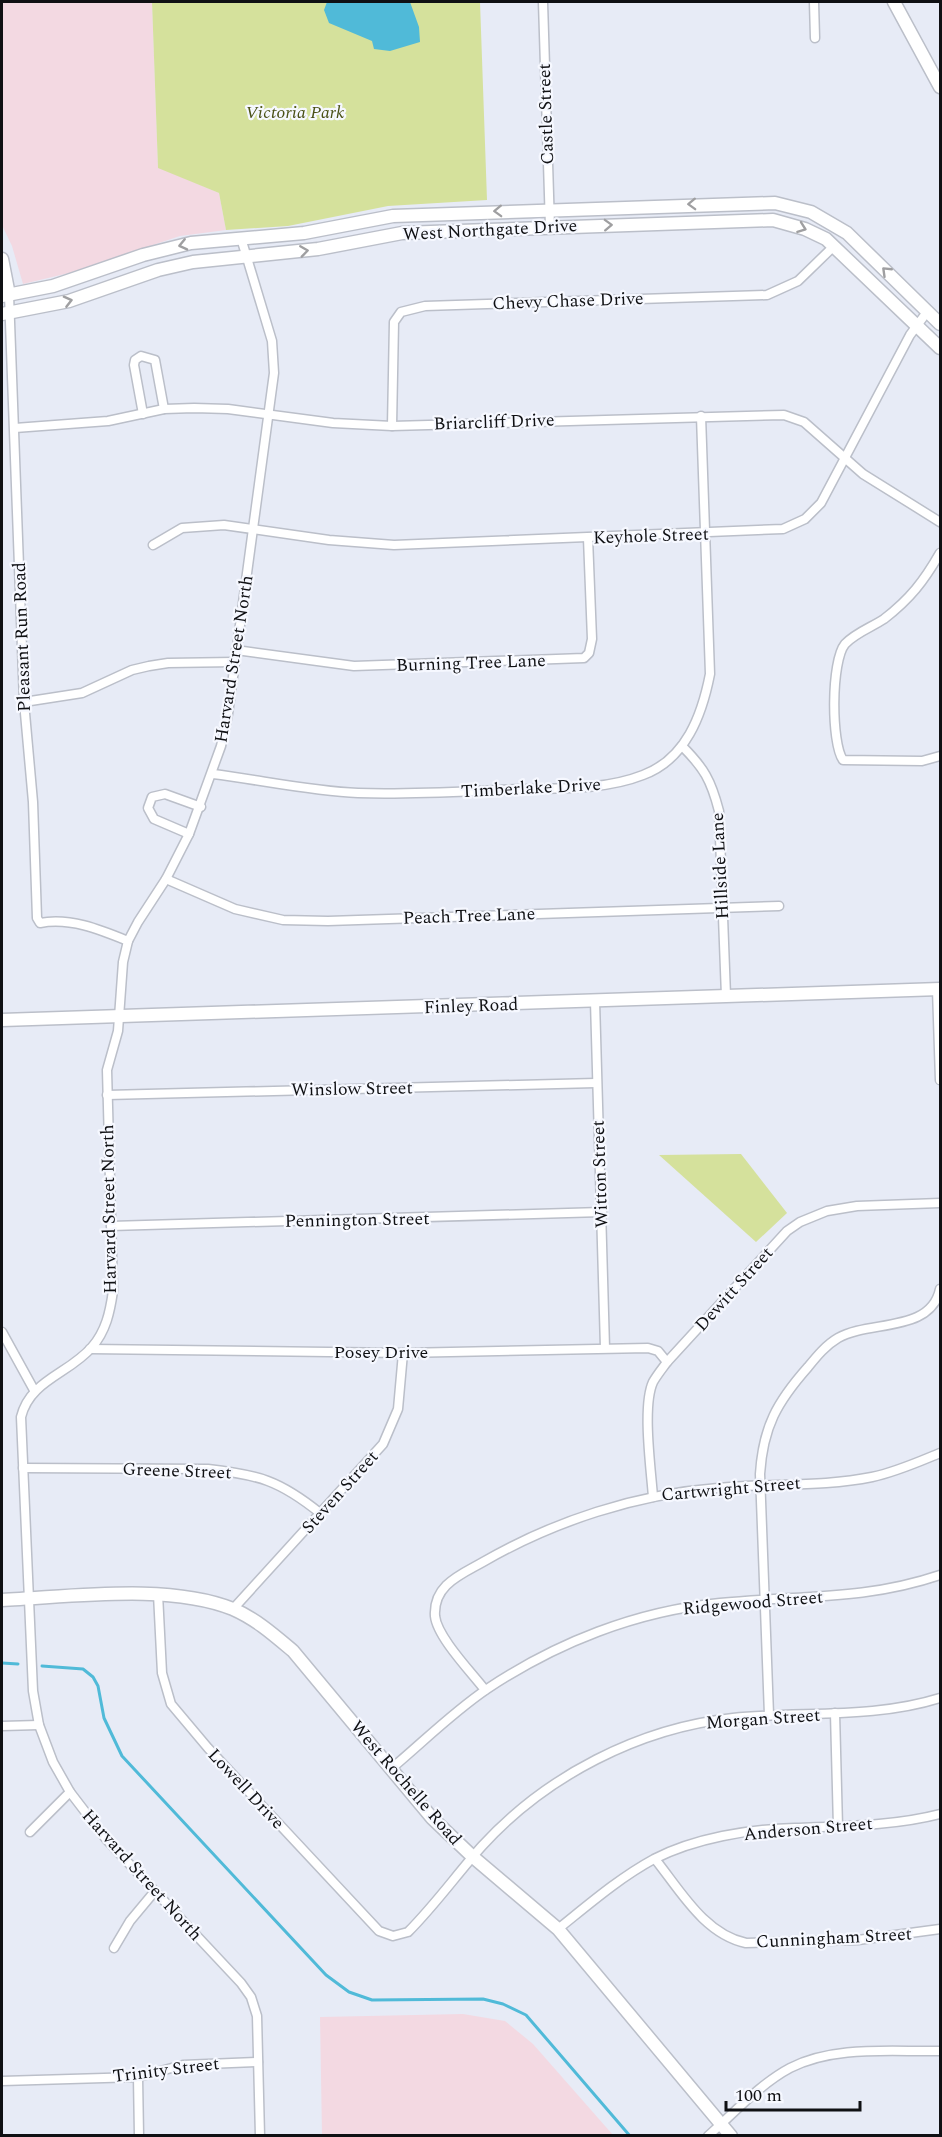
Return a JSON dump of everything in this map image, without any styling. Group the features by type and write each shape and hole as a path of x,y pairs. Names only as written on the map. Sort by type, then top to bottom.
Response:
{"street":[{"name":"Castle Street","path":"543,2 550,227"},
{"path":"814,2 815,38"},
{"path":"894,2 940,87"},
{"path":"734,203 735,220"},
{"name":"West Northgate Drive","path":"5,295 53,286 143,255 191,243 304,233 393,216 775,203 824,218 847,233 940,324"},
{"name":"West Northgate Drive","path":"6,314 96,293 158,270 245,255 301,251 414,231 735,220 788,223 818,234 834,246 940,348"},
{"name":"Harvard Street North","path":"241,238 272,341 274,373 271,413 228,714 213,774 201,807 166,879 128,941 120,982 118,1031 107,1070 111,1226 110,1311 104,1329 90,1349 34,1390 21,1417 32,1680 39,1725 53,1762 70,1792 106,1839 251,1997 257,2016 260,2136"},
{"name":"Chevy Chase Drive","path":"392,426 394,392 392,331 396,316 401,312 425,306 767,295 798,281 834,246"},
{"name":"Pleasant Run Road","path":"2,259 15,428 24,702 33,802 37,918 40,923 62,921 98,929 128,941"},
{"name":"Keyhole Street","path":"153,545 182,528 224,525 329,540 394,545 771,531 795,525 814,512 821,503 915,326 927,312"},
{"path":"143,414 134,365 135,360 141,356 155,360 164,409"},
{"name":"Briarcliff Drive","path":"15,428 108,421 164,409 228,409 333,423 392,426 701,416 789,416 804,422 863,474 940,522"},
{"name":"Timberlake Drive","path":"213,774 356,793 603,785 644,775 682,746 704,706 710,674 701,416"},
{"name":"Burning Tree Lane","path":"236,650 354,666 584,658 590,653 592,639 588,538"},
{"path":"940,553 921,585 884,618 845,645 836,669 836,743 843,760 922,761 940,756"},
{"path":"24,702 82,693 148,666 178,662 235,662"},
{"name":"Hillside Lane","path":"682,746 701,765 714,792 719,811 726,996"},
{"path":"189,834 154,819 148,808 152,796 165,794 201,807"},
{"name":"Peach Tree Lane","path":"166,879 235,909 283,920 328,921 779,906"},
{"path":"939,989 940,1080"},
{"name":"Finley Road","path":"2,1020 939,989"},
{"name":"Witton Street","path":"595,1001 605,1348"},
{"name":"Winslow Street","path":"107,1095 596,1083"},
{"name":"Dewitt Street","path":"653,1497 649,1394 654,1381 667,1362 787,1231 800,1222 827,1210 857,1206 940,1203"},
{"name":"Pennington Street","path":"111,1226 602,1212"},
{"path":"769,1715 761,1485 762,1450 767,1427 783,1397 818,1356 840,1337 917,1318 928,1312 937,1301 940,1290"},
{"path":"2,1332 34,1390"},
{"name":"Posey Drive","path":"90,1349 403,1353 648,1348 658,1351 667,1362"},
{"name":"Steven Street","path":"233,1610 383,1444 398,1409 403,1353"},
{"name":"Cartwright Street","path":"485,1690 438,1628 435,1616 440,1592 451,1580 510,1546 576,1519 653,1497 761,1485 871,1477 906,1468 940,1453"},
{"name":"Greene Street","path":"23,1468 208,1469 231,1472 261,1477 285,1486 320,1514"},
{"name":"Ridgewood Street","path":"392,1768 485,1690 559,1648 632,1620 701,1605 848,1596 895,1589 940,1575"},
{"name":"West Rochelle Road","path":"2,1600 158,1594 189,1597 233,1610 258,1623 293,1651 432,1818 473,1857 558,1929 731,2136"},
{"name":"Lowell Drive","path":"158,1594 162,1672 171,1704 208,1748 379,1931 393,1936 408,1932"},
{"name":"Morgan Street","path":"408,1932 483,1845 543,1794 573,1772 607,1754 661,1733 693,1725 769,1715 889,1709 940,1698"},
{"path":"836,1713 838,1827"},
{"path":"2,1726 39,1725"},
{"path":"30,1832 70,1792"},
{"name":"Anderson Street","path":"558,1929 595,1899 655,1859 681,1849 753,1831 838,1827 940,1814"},
{"name":"Cunningham Street","path":"655,1859 709,1925 734,1941 746,1943 858,1940 940,1929"},
{"path":"114,1948 130,1921 155,1891"},
{"path":"708,2136 776,2077 812,2059 842,2054 940,2051"},
{"name":"Trinity Street","path":"2,2081 138,2077 183,2065 258,2062"},
{"path":"138,2077 139,2136"}],"shaded area":[{"path":"2,2 152,2 158,167 219,193 226,230 180,236 69,273 23,284 12,246 2,225"},
{"path":"463,2014 505,2021 533,2044 613,2135 322,2135 320,2017"}],"green space":[{"name":"Victoria Park","path":"152,2 480,2 487,200 388,206 288,226 226,230 219,193 158,168"},
{"path":"741,1154 787,1213 756,1242 659,1155"}],"water":[{"path":"327,2 410,2 419,27 420,42 390,51 374,49 372,41 329,23 324,10"}],"waterway":[{"path":"2,1663 18,1664"},
{"path":"42,1666 83,1669 93,1677 98,1686 104,1718 122,1756 326,1975 349,1992 372,2000 483,1999 503,2004 526,2015 630,2136"}]}
